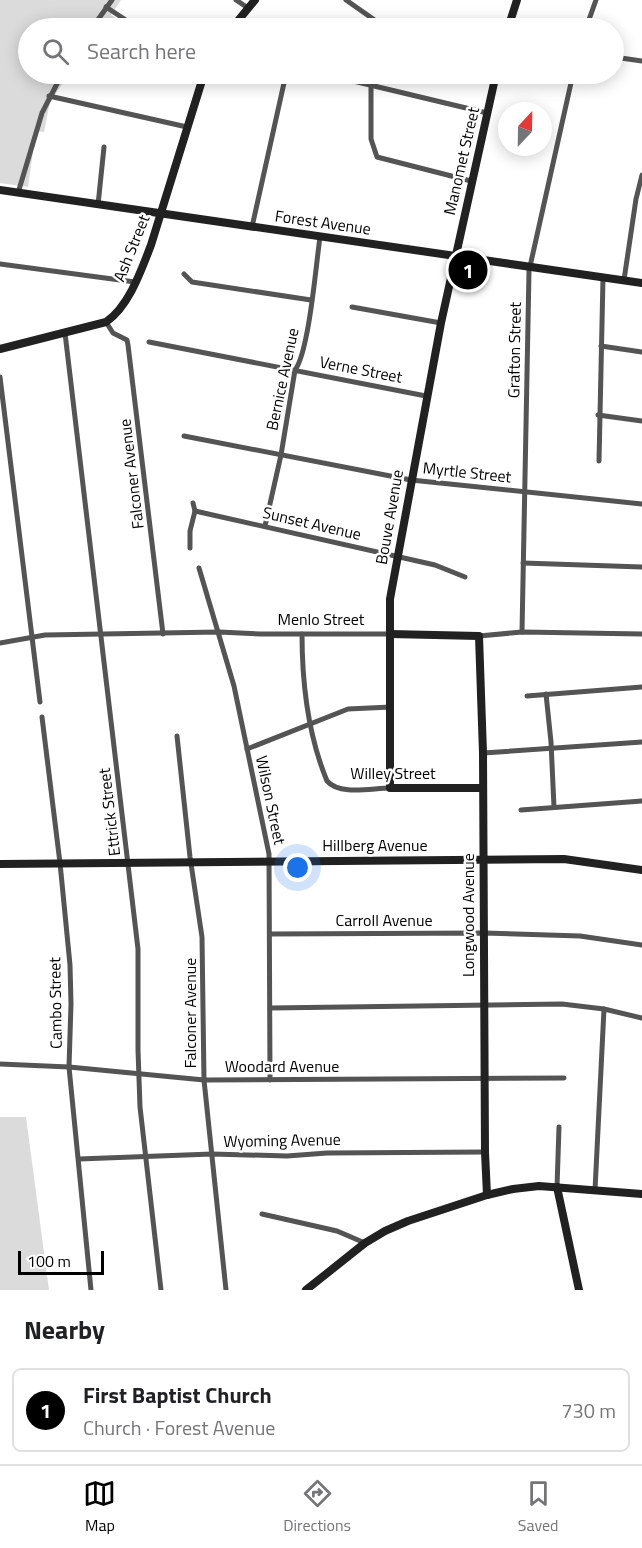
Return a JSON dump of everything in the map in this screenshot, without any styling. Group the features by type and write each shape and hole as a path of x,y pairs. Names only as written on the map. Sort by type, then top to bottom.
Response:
{"street":[{"path":"99,18 112,0"},
{"path":"236,0 248,8"},
{"path":"240,18 255,0"},
{"path":"346,0 372,18"},
{"path":"511,18 517,0"},
{"path":"590,18 596,0"},
{"path":"106,8 122,18"},
{"path":"624,59 642,62"},
{"path":"18,193 42,113 57,84"},
{"name":"Ash Street","path":"106,322 119,310 148,254 201,84"},
{"path":"252,227 284,84"},
{"path":"367,84 487,113"},
{"name":"Manomet Street","path":"454,256 494,84"},
{"name":"Grafton Street","path":"522,632 530,266 571,84"},
{"path":"371,85 371,139 377,157 471,181"},
{"path":"50,96 187,127"},
{"path":"98,205 104,147"},
{"path":"624,280 642,175"},
{"name":"Forest Avenue","path":"0,190 642,283"},
{"name":"Bernice Avenue","path":"266,526 295,370 300,361 320,237"},
{"name":"Bouve Avenue","path":"390,788 390,599 426,396 454,256"},
{"path":"0,264 135,282"},
{"path":"184,274 192,282 311,300"},
{"path":"599,461 598,415 603,278"},
{"path":"352,307 441,323"},
{"path":"0,349 106,322"},
{"name":"Falconer Avenue","path":"106,322 113,333 127,340 128,345 163,634"},
{"name":"Ettrick Street","path":"65,333 138,949 138,1072 141,1123 161,1290"},
{"name":"Verne Street","path":"149,342 426,396"},
{"path":"601,346 642,352"},
{"path":"0,377 40,702"},
{"path":"598,415 642,421"},
{"name":"Myrtle Street","path":"184,436 411,480 642,504"},
{"path":"190,548 190,531 195,511 193,503"},
{"name":"Sunset Avenue","path":"195,511 435,565 465,577"},
{"path":"523,563 642,567"},
{"name":"Wilson Street","path":"199,568 234,686 270,861 270,1080"},
{"name":"Menlo Street","path":"0,643 32,636 219,632 479,636 522,632 642,634"},
{"path":"302,634 303,675 310,725"},
{"name":"Longwood Avenue","path":"479,636 483,753 487,1195"},
{"path":"527,696 642,687"},
{"path":"546,694 552,748 554,807"},
{"path":"247,749 348,709 391,707"},
{"name":"Cambo Street","path":"42,717 70,966 69,1067 91,1290"},
{"name":"Willey Street","path":"310,725 329,784 344,789 483,788"},
{"name":"Falconer Avenue","path":"177,736 203,946 204,1080 226,1290"},
{"path":"483,753 642,742"},
{"path":"521,810 642,801"},
{"name":"Hillberg Avenue","path":"0,864 564,859 642,870"},
{"name":"Carroll Avenue","path":"270,934 484,933 580,936 642,945"},
{"path":"270,1008 561,1004 604,1009 642,1018"},
{"path":"595,1190 604,1009"},
{"name":"Woodard Avenue","path":"0,1064 138,1072 204,1080 564,1078"},
{"path":"558,1127 557,1187 579,1290"},
{"name":"Wyoming Avenue","path":"79,1159 212,1154 287,1156 327,1153 485,1152"},
{"path":"306,1290 365,1244 397,1225 487,1195 522,1187 557,1187 642,1194"},
{"path":"262,1215 337,1231 365,1244"}],"shaded area":[{"path":"0,0 121,0 111,15 115,18 18,18 18,84 62,84 50,102 44,132 36,131 28,187 0,183"},
{"path":"0,1117 26,1117 49,1290 0,1290"}],"place":[{"name":"First Baptist Church","path":"468,270"}]}
